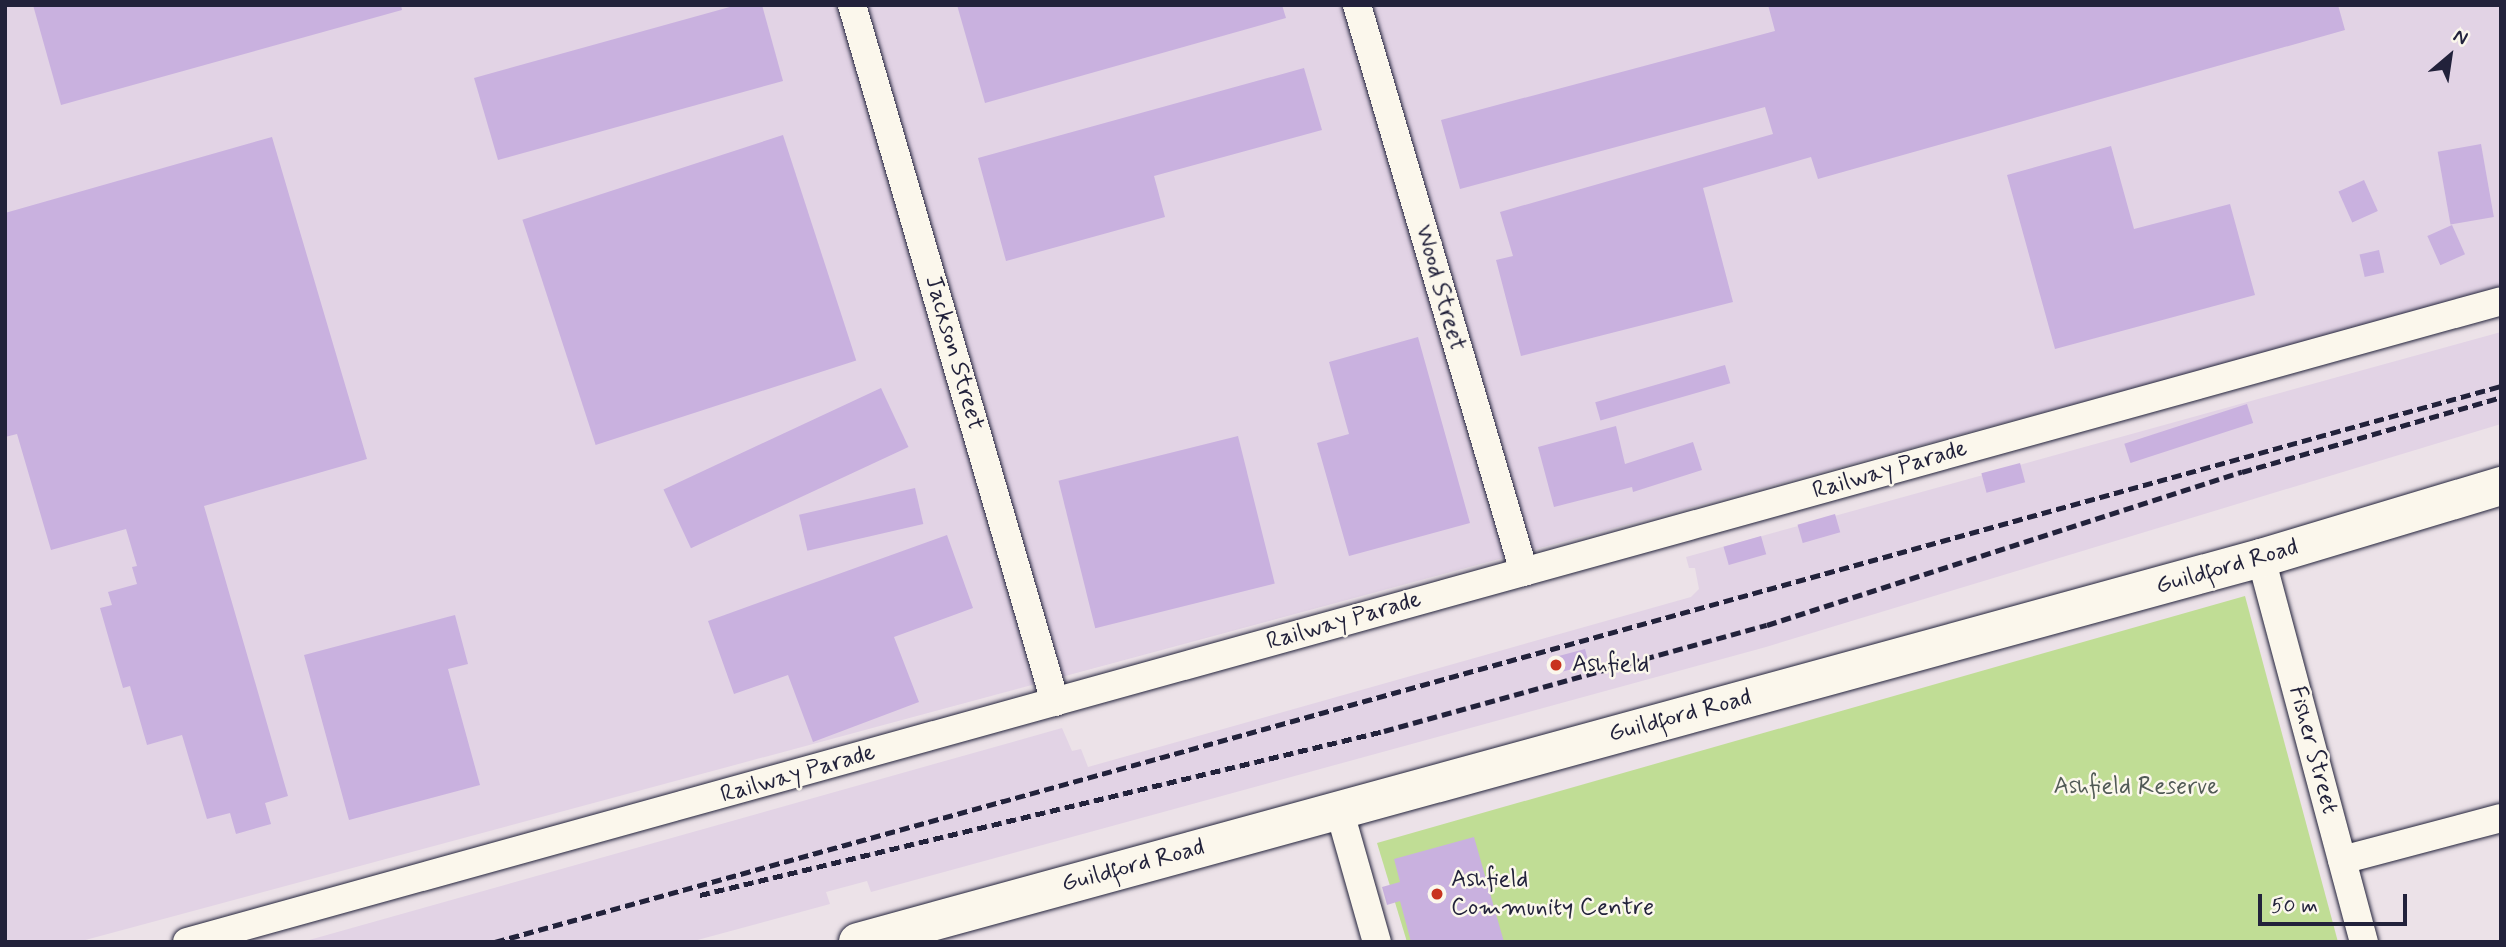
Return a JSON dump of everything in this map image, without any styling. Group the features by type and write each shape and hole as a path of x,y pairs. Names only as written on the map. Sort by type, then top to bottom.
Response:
{"highway":[{"name":"Guildford Road","path":"858,942 2261,558 2501,486"}],"street":[{"name":"Jackson Street","path":"852,5 1055,702"},
{"name":"Wood Street","path":"1357,5 1524,572"},
{"name":"Railway Parade","path":"187,942 2501,301"},
{"name":"Fisher Street","path":"2261,558 2364,942"},
{"path":"1339,810 1377,942"},
{"path":"2342,860 2501,818"}],"shaded area":[{"path":"5,5 2501,5 2501,289 78,942 5,942"},
{"path":"2501,332 2501,424 1766,647 871,892 867,881 826,892 830,904 690,942 302,942 1062,728 1072,751 1081,749 1088,767 1691,597 1699,589 1695,568 1689,568 1686,557"}],"green space":[{"name":"Ashfield Reserve","path":"2245,596 2338,942 1407,942 1377,843"}],"building":[{"path":"33,5 401,5 402,10 61,105"},
{"path":"737,5 762,5 783,81 498,160 474,78"},
{"path":"957,5 1282,5 1286,18 985,103"},
{"path":"1768,5 2338,5 2345,30 1818,179 1811,157 1703,188 1733,302 1521,356 1496,260 1513,256 1500,212 1773,134 1765,107 1460,189 1441,120 1775,31"},
{"path":"1304,68 1322,130 1154,176 1165,217 1006,261 978,158"},
{"path":"783,135 856,360 596,445 522,220"},
{"path":"272,137 367,459 204,506 288,796 265,803 271,824 236,834 230,813 207,819 182,735 147,745 130,686 123,688 100,608 112,605 108,592 137,584 132,567 137,566 126,529 51,550 17,434 5,437 5,213"},
{"path":"2481,144 2494,217 2451,225 2438,152"},
{"path":"2111,146 2134,229 2230,204 2255,295 2055,349 2007,175"},
{"path":"2364,180 2378,211 2352,222 2338,191"},
{"path":"2452,225 2465,254 2440,265 2427,236"},
{"path":"2379,250 2384,272 2365,277 2360,254"},
{"path":"1418,337 1470,523 1349,556 1317,443 1349,434 1329,362"},
{"path":"1725,365 1730,383 1600,420 1595,402"},
{"path":"881,388 908,447 691,548 663,489"},
{"path":"2247,404 2253,423 2130,463 2124,444"},
{"path":"1616,426 1625,464 1693,442 1702,470 1633,492 1632,487 1554,507 1538,447"},
{"path":"1238,436 1275,583 1095,628 1058,481"},
{"path":"2020,463 2025,482 1987,493 1981,473"},
{"path":"915,488 923,524 807,551 799,515"},
{"path":"1835,514 1840,532 1803,543 1798,525"},
{"path":"947,535 973,608 894,637 919,702 813,742 788,675 734,694 708,621"},
{"path":"1761,536 1766,554 1729,565 1724,547"},
{"path":"455,615 468,664 448,669 480,785 349,820 304,655"},
{"path":"1585,649 1589,664 1558,673 1554,657"},
{"name":"Ashfield Community Centre","path":"1474,837 1504,942 1411,942 1400,901 1387,905 1382,887 1400,882 1394,859"}],"railway":[{"path":"495,942 2501,386"},
{"path":"700,895 1384,731 1767,625 2242,472 2501,397"}],"place":[{"name":"Ashfield","path":"1556,665"},
{"name":"Ashfield Community Centre","path":"1437,894"}]}
